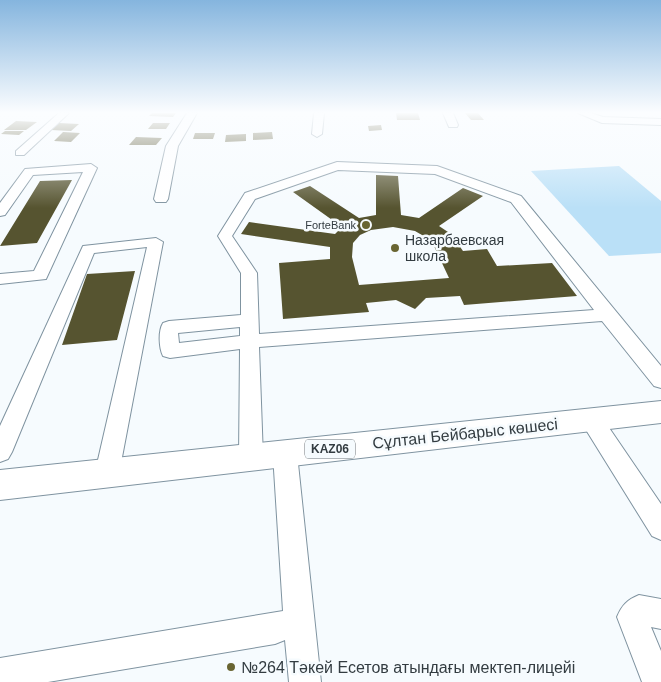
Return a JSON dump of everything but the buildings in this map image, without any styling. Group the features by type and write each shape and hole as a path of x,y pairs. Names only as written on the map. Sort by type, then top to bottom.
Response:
{"main road":[{"name":"Сұлтан Бейбарыс көшесі","path":"0,485 661,412"}],"street":[{"path":"20,153 29,145"},
{"path":"161,199 173,145"},
{"path":"251,458 249,273 225,236 250,196 337,166 437,170 516,199 661,380"},
{"path":"0,212 28,172 90,168 40,275 0,279"},
{"path":"0,190 16,188"},
{"path":"0,452 88,249 156,242 107,473"},
{"path":"250,320 169,327 170,351 250,341 608,315"},
{"path":"591,419 661,528"},
{"path":"0,674 275,629 298,620 285,454"},
{"path":"658,682 632,617 639,610 661,614"}],"lane":[{"path":"298,620 305,682"}],"shaded area":[{"path":"619,166 661,201 661,253 609,256 531,171"}],"place":[{"name":"ForteBank","path":"366,225"},
{"name":"Назарбаевская школа","path":"395,248"},
{"name":"№264 Тәкей Есетов атындағы мектеп-лицейі","path":"231,667"}]}
